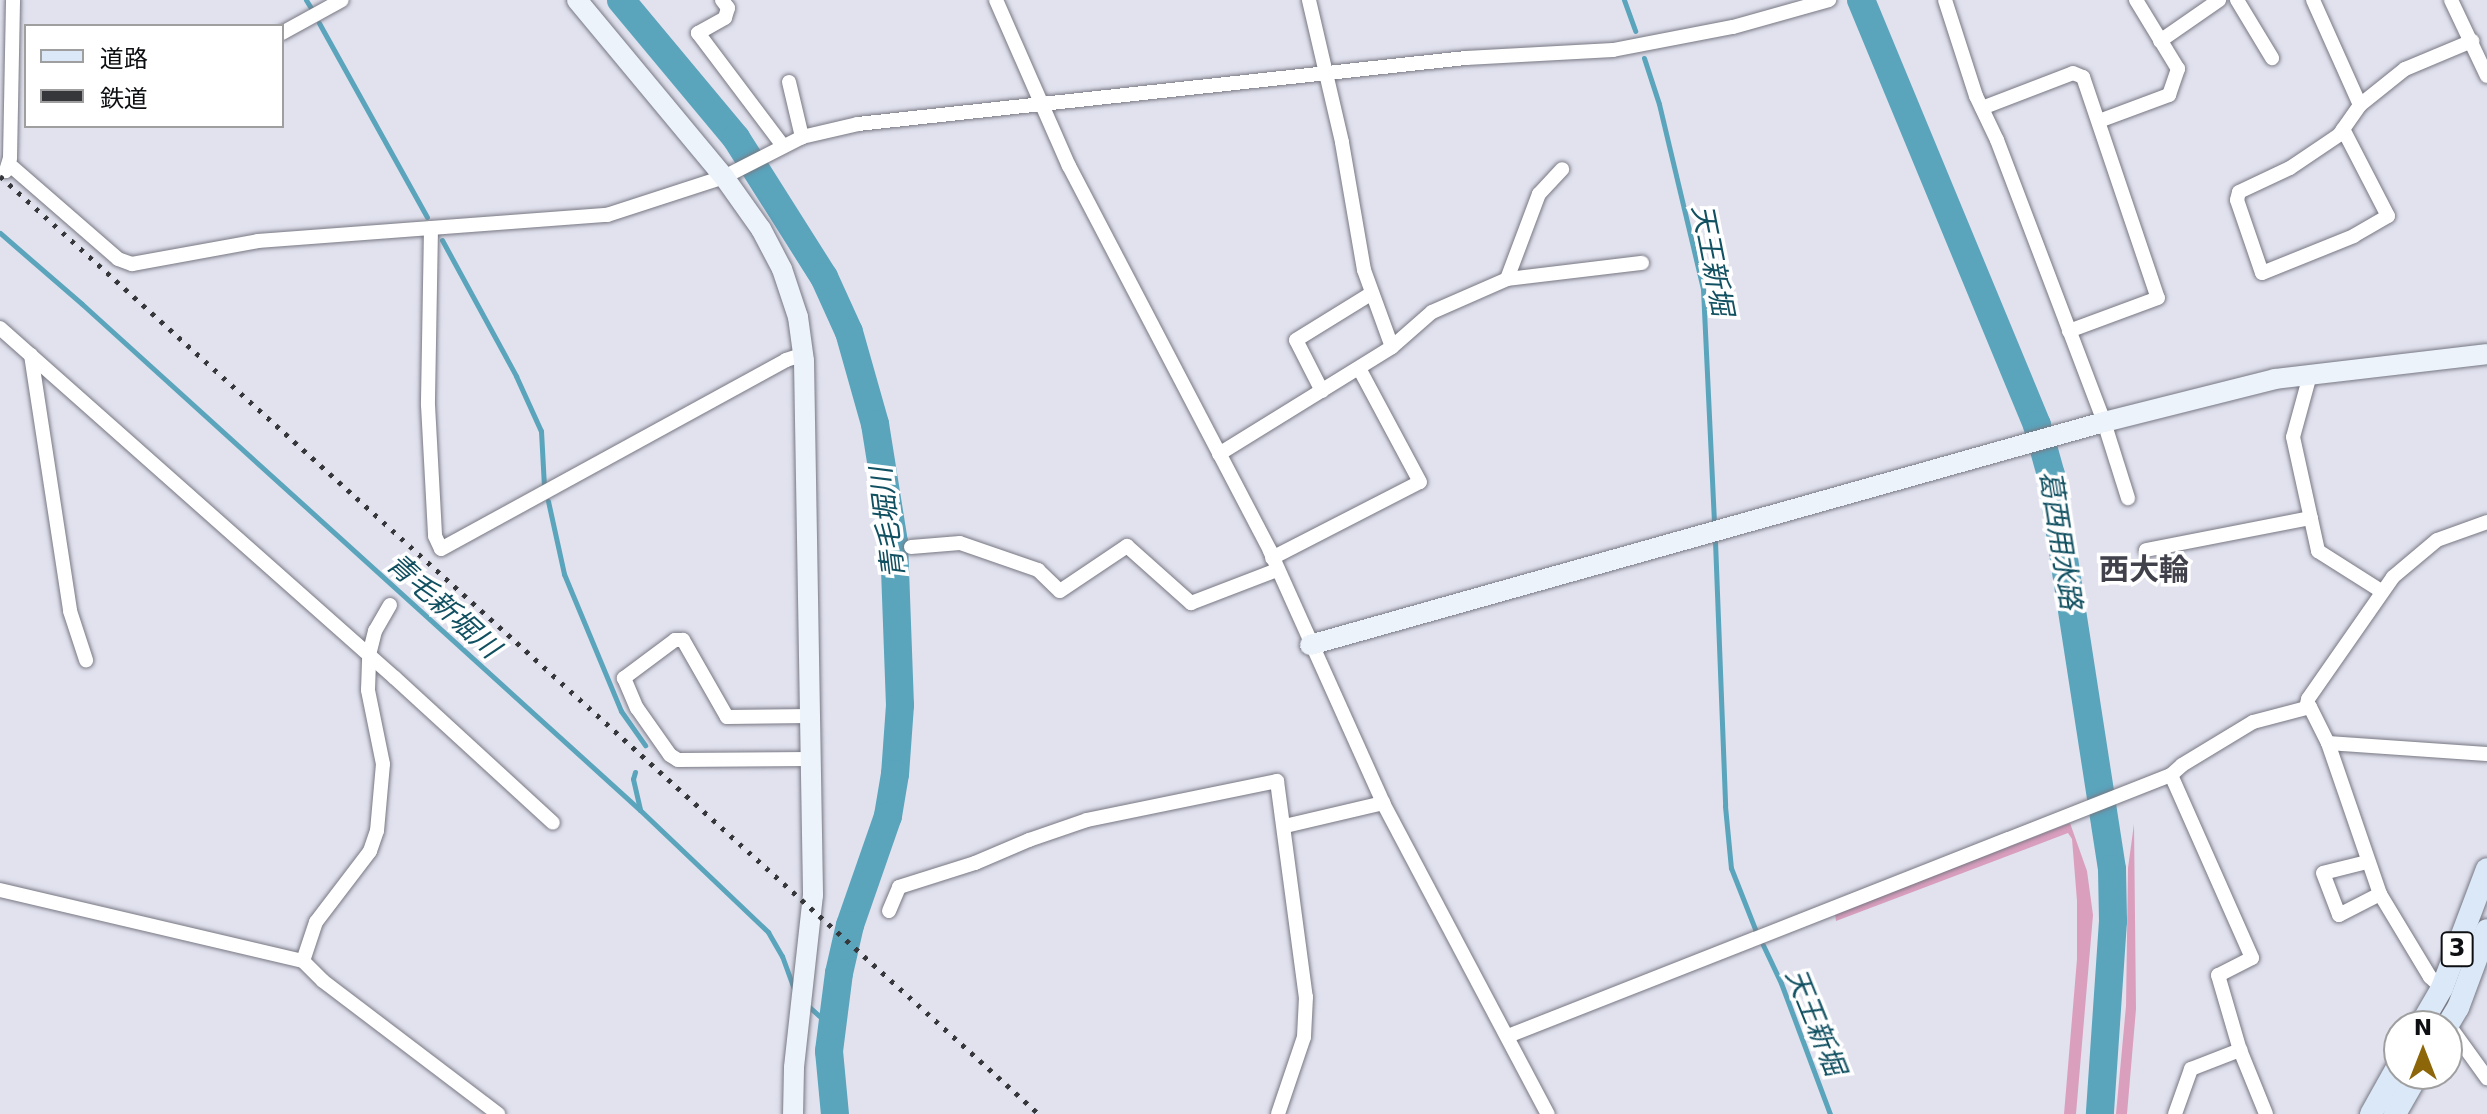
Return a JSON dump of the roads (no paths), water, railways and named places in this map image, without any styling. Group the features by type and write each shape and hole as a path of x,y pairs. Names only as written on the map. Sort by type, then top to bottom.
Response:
{"main road":[{"name":"3","path":"2429,1010 2442,988 2487,869"},
{"name":"3","path":"2453,1010 2487,930"},
{"path":"2371,1114 2384,1090"},
{"path":"2395,1114 2409,1090"}],"street":[{"path":"13,0 8,168 125,263 258,241 583,219 632,208 730,174 802,137 858,124 1466,58 1613,50 1733,27 1829,0"},
{"path":"284,32 342,0"},
{"path":"577,0 730,174 774,250 792,297 804,354 813,895 799,1015 793,1114"},
{"path":"722,0 728,8 725,18 698,33 776,150"},
{"path":"996,0 1069,166 1275,564 1383,803 1548,1114"},
{"path":"1309,0 1364,270 1392,347"},
{"path":"1945,0 1982,108 2104,422 2128,498"},
{"path":"2099,121 2169,95 2178,69 2136,0"},
{"path":"2160,41 2219,0"},
{"path":"2237,0 2272,58"},
{"path":"2313,0 2360,105"},
{"path":"2451,0 2487,76"},
{"path":"2343,129 2388,216 2354,236 2262,273 2237,200 2239,192 2290,168 2343,129 2360,105 2405,69 2472,41"},
{"path":"1982,108 2077,72 2083,77 2158,298 2069,331"},
{"path":"789,82 802,137"},
{"path":"1507,279 1539,194 1562,169"},
{"path":"431,228 428,405 435,536 441,549 786,360 804,354"},
{"path":"1219,454 1392,347 1432,312 1507,279 1642,263"},
{"path":"1322,391 1296,340 1372,293"},
{"path":"0,328 369,655 553,823"},
{"path":"1310,645 2104,422 2275,379 2487,354"},
{"path":"31,355 70,611 86,660"},
{"path":"911,547 960,543 1038,570 1060,591 1127,546 1191,603 1275,564 1420,482 1359,368"},
{"path":"2310,375 2293,437 2318,551 2381,591"},
{"path":"2146,550 2311,518"},
{"path":"2306,708 2308,699 2381,591 2437,540 2487,522"},
{"path":"303,961 316,922 370,851 377,831 383,764 368,690 369,655 375,631 390,605"},
{"path":"809,716 727,717 683,640 675,640 624,678 637,708 670,755 678,760 809,759"},
{"path":"1508,1036 2171,775 2182,765 2253,722 2310,707 2328,743 2380,894 2430,977 2442,988"},
{"path":"2328,743 2487,754"},
{"path":"2171,775 2252,958 2218,975 2240,1050 2266,1114"},
{"path":"889,911 899,887 975,863 1087,820 1277,781 1285,826 1306,1019 1304,1037 1278,1114"},
{"path":"1285,826 1383,803"},
{"path":"2367,862 2323,873 2339,915 2380,894"},
{"path":"0,890 303,961 323,981 498,1114"},
{"path":"2463,1046 2487,1078"},
{"path":"2175,1114 2191,1069 2240,1050"}],"waterway":[{"path":"306,0 311,8"},
{"name":"青毛堀川","path":"621,0 736,138 824,277 849,332 875,424 894,542 900,705 895,774 888,816 850,925 839,973 829,1051 835,1114"},
{"name":"天王新堀","path":"1624,0 1635,31"},
{"name":"葛西用水路","path":"1861,0 2037,425 2051,475 2112,869 2113,921 2100,1114"},
{"path":"319,23 427,217"},
{"name":"天王新堀","path":"1644,58 1659,104 1703,289 1714,522"},
{"name":"青毛新堀川","path":"0,233 640,810 768,932 782,956 795,991"},
{"path":"442,240 516,376 541,431 544,486"},
{"path":"548,501 564,574 621,711 645,745"},
{"name":"天王新堀","path":"1715,541 1725,806 1731,868 1755,929"},
{"path":"635,772 633,779 640,810"},
{"name":"天王新堀","path":"1763,945 1781,983 1830,1114"},
{"name":"青毛新堀川","path":"806,1004 833,1028"}],"railway":[{"path":"0,176 1039,1114"}],"district":[{"name":"西大輪","path":"2144,570"}]}
